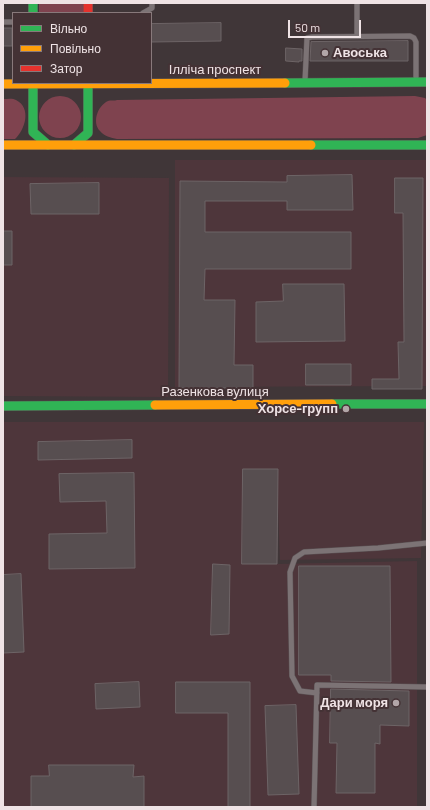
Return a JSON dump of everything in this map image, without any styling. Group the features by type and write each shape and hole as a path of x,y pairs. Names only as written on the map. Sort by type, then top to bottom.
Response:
{"main road":[{"name":"Ілліча проспект","path":"152,83 427,82"},
{"name":"Ілліча проспект","path":"3,84 33,84"},
{"path":"33,84 32,132 48,145"},
{"path":"74,145 88,133 88,84"},
{"path":"3,145 427,145"},
{"name":"Разенкова вулиця","path":"3,406 427,404"}],"lane":[{"path":"145,12 152,8 152,3"},
{"path":"357,3 357,36"},
{"path":"306,82 307,38 410,36 414,38 416,42 416,82"},
{"path":"317,693 300,691 292,676 290,572 295,558 304,552 378,548 427,543"},
{"path":"314,807 317,685 427,686"}],"shaded area":[{"path":"39,3 83,3 83,12 39,12"},
{"path":"60,96 75,102 81,117 75,132 60,138 45,132 39,117 45,102"},
{"path":"415,96 425,98 427,100 427,135 418,138 117,139 104,134 100,131 96,124 97,115 104,103 117,100"},
{"path":"3,99 15,99 24,108 24,125 19,135 15,139 3,139"},
{"path":"175,160 427,160 427,386 175,387"},
{"path":"3,177 169,178 168,397 3,396"},
{"path":"3,422 424,422 421,558 280,560 278,508 277,564 417,561 417,807 3,807"}],"building":[{"path":"221,23 221,41 152,42 152,24"},
{"path":"3,28 12,28 12,46 3,46"},
{"path":"408,41 408,61 310,61 311,42"},
{"path":"286,48 302,49 302,61 286,61"},
{"path":"352,175 353,210 287,210 287,201 205,201 205,232 351,232 351,269 205,269 204,300 235,300 234,365 253,365 253,388 179,388 180,181 287,182 287,176"},
{"path":"395,178 423,178 422,389 372,389 372,379 399,379 398,342 404,342 403,213 395,213"},
{"path":"99,183 99,214 31,214 30,184"},
{"path":"3,231 12,231 12,265 3,265"},
{"path":"283,284 344,284 345,341 256,342 256,302 283,301"},
{"path":"306,364 351,364 351,385 306,385"},
{"path":"132,440 132,458 38,460 38,442"},
{"path":"243,469 278,469 277,564 242,564"},
{"path":"134,473 135,568 49,569 49,534 107,533 106,501 60,502 59,474"},
{"path":"213,564 230,565 229,634 211,635"},
{"path":"299,566 390,566 391,682 331,681 331,675 299,675"},
{"path":"21,574 24,652 3,653 3,575"},
{"path":"139,682 140,707 96,709 95,684"},
{"path":"176,682 250,682 250,807 228,807 228,713 176,713"},
{"path":"331,689 409,691 409,726 380,725 380,744 375,743 375,793 336,793 337,743 330,743"},
{"path":"296,705 299,794 268,795 265,706"},
{"path":"49,765 134,765 133,777 144,776 144,807 31,807 31,776 49,776"}],"traffic: fast":[{"path":"33,3 33,12"},
{"path":"285,83 427,82"},
{"path":"33,84 33,132 48,145"},
{"path":"74,145 88,133 88,84"},
{"path":"311,145 427,145"},
{"path":"332,404 427,404"},
{"path":"3,406 155,405"}],"traffic: slow":[{"path":"152,83 285,83"},
{"path":"3,84 12,84"},
{"path":"3,145 311,145"},
{"path":"155,405 332,404"}],"traffic: jam":[{"path":"88,3 88,12"}],"place":[{"name":"Авоська","path":"325,53"},
{"name":"Хорсе-групп","path":"346,409"},
{"name":"Дари моря","path":"396,703"}]}
